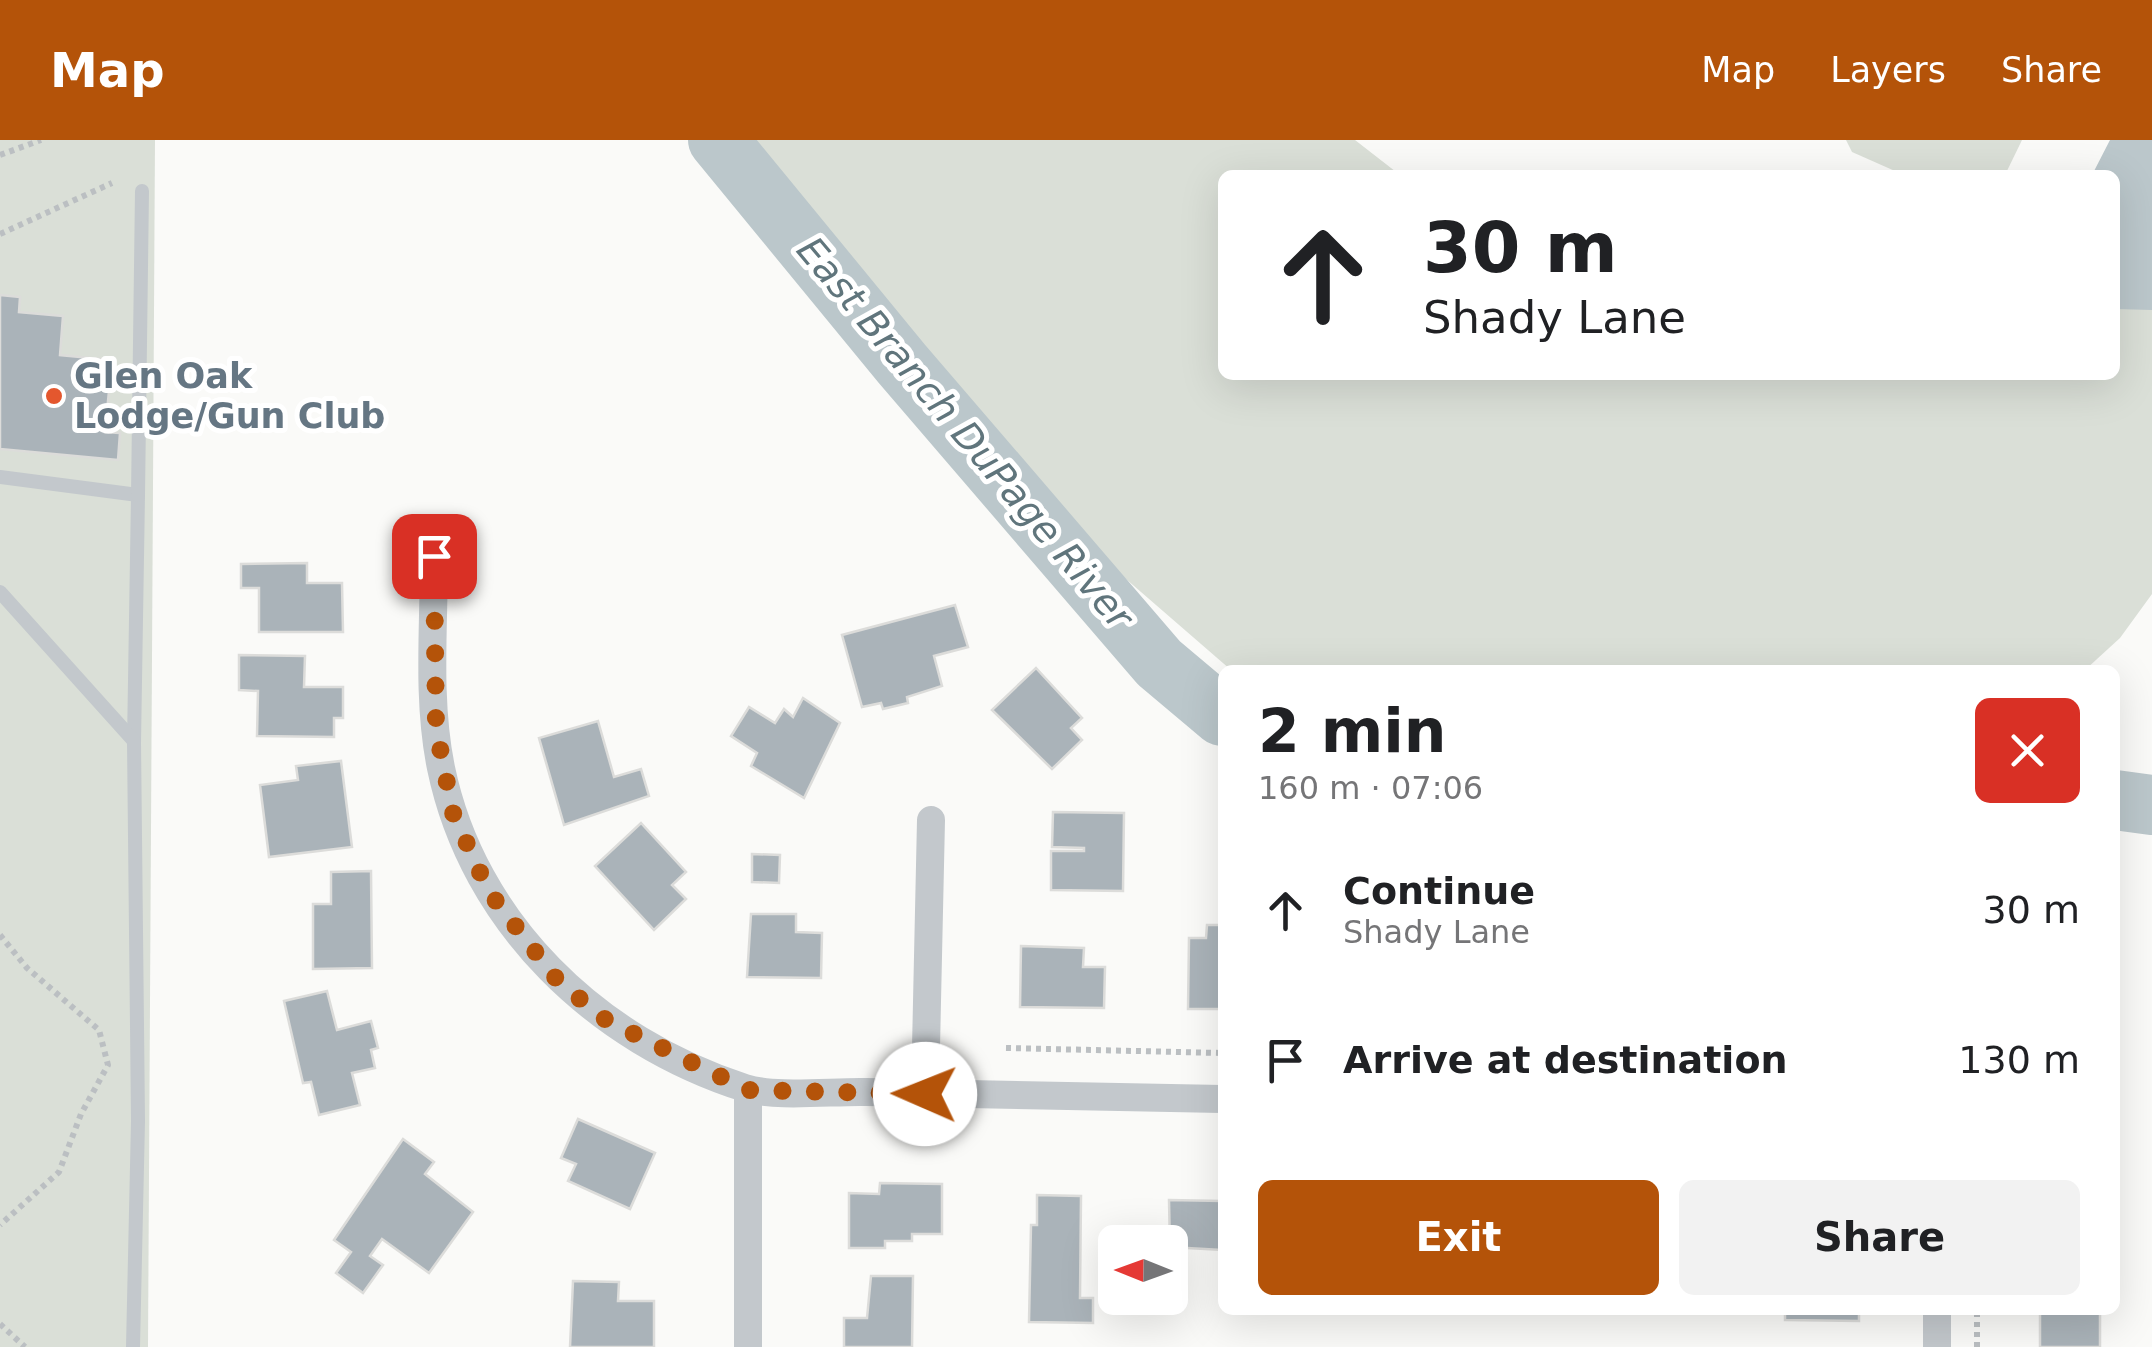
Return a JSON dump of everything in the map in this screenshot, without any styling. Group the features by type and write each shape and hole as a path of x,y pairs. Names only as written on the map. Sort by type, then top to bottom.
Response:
{"street":[{"path":"434,556 434,695 441,768 453,813 489,892 558,981 606,1020 748,1090 1218,1098"},
{"path":"925,1094 931,820"},
{"path":"748,1090 748,1347"},
{"path":"1937,1315 1937,1347"}],"lane":[{"path":"132,1347 138,1121 134,743 142,191"},
{"path":"0,478 138,495"},
{"path":"0,592 134,743"}],"path":[{"path":"0,155 42,140"},
{"path":"0,234 112,184"},
{"path":"0,936 28,968 100,1030 108,1064 81,1114 59,1172 0,1225"},
{"path":"1006,1048 1218,1053"},
{"path":"1977,1315 1977,1347"},
{"path":"0,1324 25,1347"}],"shaded area":[{"path":"0,140 155,140 148,1347 0,1347"},
{"path":"754,140 1355,140 1394,170 1218,170 1218,380 2120,380 2120,276 2152,299 2152,594 2120,638 2090,665 1225,665 1111,566 982,423"},
{"path":"1846,140 2022,140 2007,170 1893,170 1852,152"},
{"path":"2110,140 2152,140 2152,310 2120,309 2120,170 2095,170"}],"building":[{"name":"Glen Oak Lodge/Gun Club","path":"0,295 20,297 19,312 63,316 60,355 112,360 105,432 120,433 118,460 0,449"},
{"path":"307,563 307,583 342,583 343,632 259,632 259,588 241,588 241,564"},
{"path":"955,605 968,647 934,656 942,686 907,697 908,703 883,709 881,703 862,707 842,635"},
{"path":"239,655 305,656 304,687 343,687 343,718 334,718 334,737 257,736 258,691 239,690"},
{"path":"1036,668 1082,718 1071,728 1082,740 1052,769 992,710"},
{"path":"803,698 840,723 804,798 751,766 757,753 731,736 749,707 775,723 784,709 793,717"},
{"path":"598,721 614,777 641,769 649,796 564,825 539,738"},
{"path":"341,761 352,847 269,857 260,785 298,780 296,766"},
{"path":"1053,812 1124,813 1123,891 1051,890 1051,851 1084,851 1052,847"},
{"path":"641,823 686,872 672,885 686,899 654,930 595,866"},
{"path":"752,854 780,855 779,883 752,882"},
{"path":"371,871 372,968 313,969 313,904 331,904 331,872"},
{"path":"751,914 796,914 796,932 822,933 821,978 747,977"},
{"path":"1207,925 1218,925 1218,1009 1188,1009 1189,938 1206,938"},
{"path":"1021,946 1084,948 1083,967 1105,967 1104,1008 1020,1007"},
{"path":"327,991 337,1030 371,1021 378,1048 371,1050 375,1068 352,1073 360,1105 319,1115 311,1082 303,1083 284,1001"},
{"path":"578,1119 655,1153 630,1209 568,1181 576,1164 561,1158"},
{"path":"403,1139 434,1162 425,1174 473,1212 429,1273 382,1239 370,1256 383,1265 363,1293 336,1273 351,1252 334,1240"},
{"path":"880,1183 942,1184 942,1234 912,1234 912,1241 885,1241 885,1248 849,1248 849,1193 879,1194"},
{"path":"1037,1195 1081,1196 1080,1298 1093,1298 1093,1323 1029,1322 1031,1225 1037,1225"},
{"path":"1169,1200 1218,1201 1218,1250 1188,1248 1188,1225 1170,1225"},
{"path":"871,1276 913,1276 912,1347 844,1347 844,1318 867,1318"},
{"path":"573,1281 619,1282 618,1301 654,1301 654,1347 570,1347"},
{"path":"1785,1315 1859,1315 1859,1321 1785,1320"},
{"path":"2040,1315 2100,1315 2100,1347 2040,1347"}],"waterway":[{"name":"East Branch DuPage River","path":"718,140 902,364 1159,663 1218,713"},
{"name":"East Branch DuPage River","path":"2120,801 2152,805"}],"place":[{"name":"Glen Oak Lodge/Gun Club","path":"54,396"}],"route":[{"path":"434,556 436,728 453,813 489,892 558,981 606,1020 748,1090 925,1094"}]}
